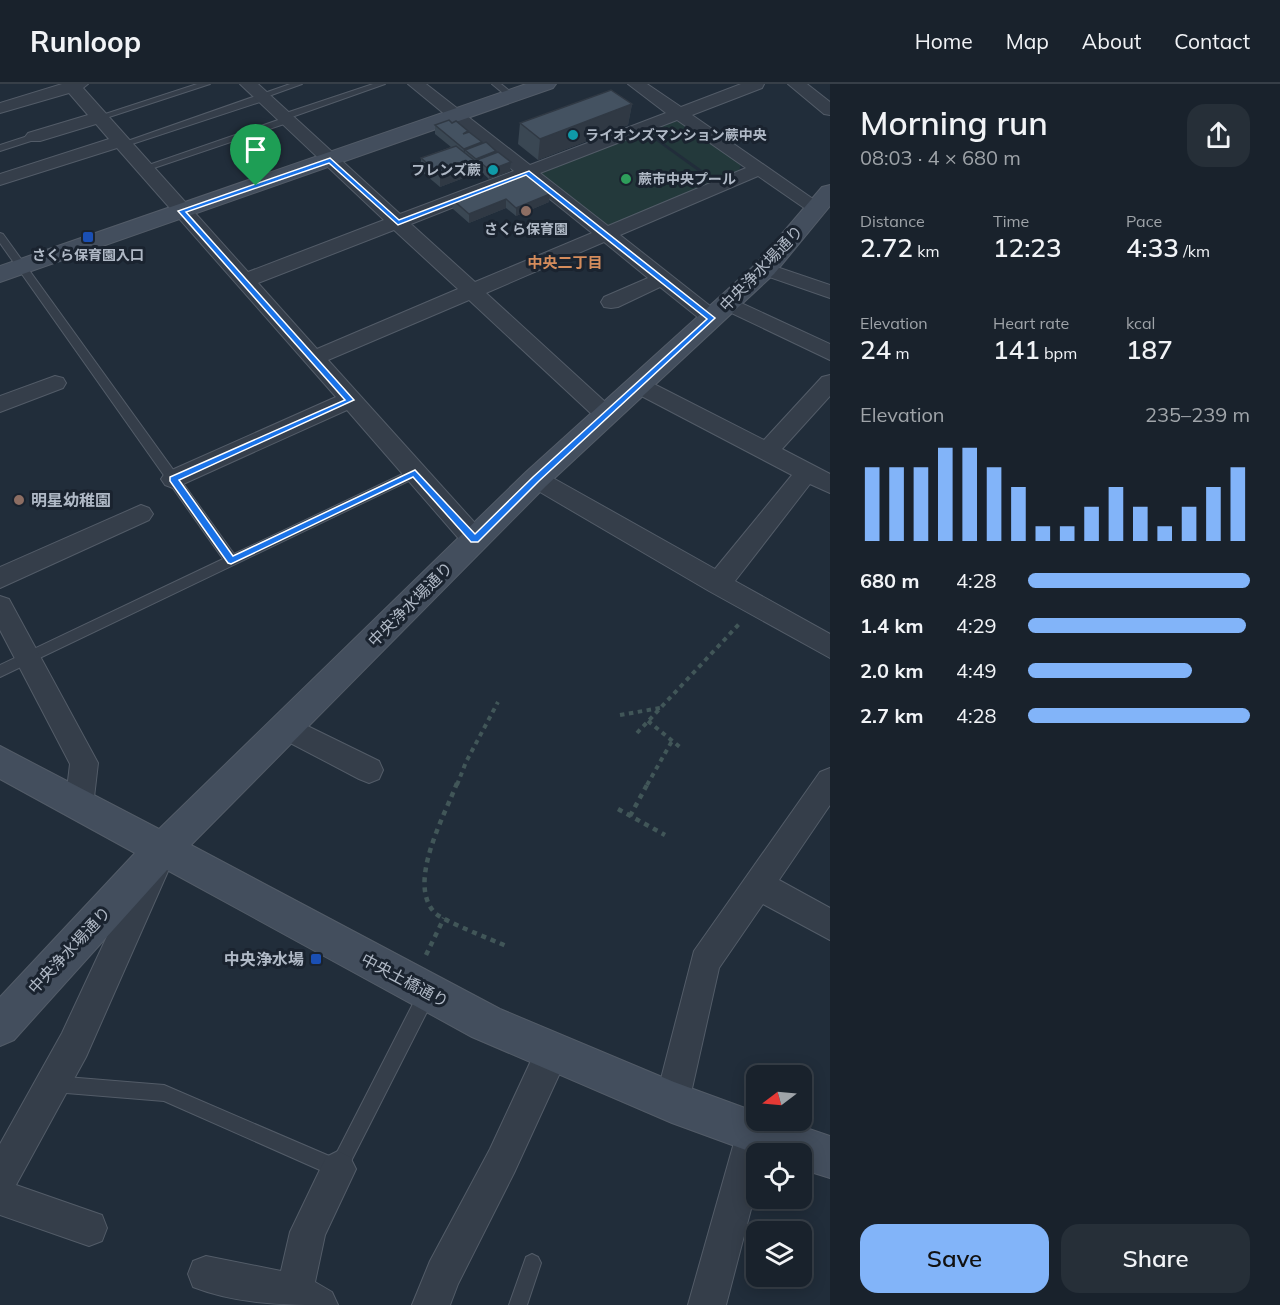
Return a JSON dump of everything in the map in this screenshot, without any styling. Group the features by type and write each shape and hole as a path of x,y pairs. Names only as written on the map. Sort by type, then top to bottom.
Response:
{"street":[{"path":"416,84 662,279 720,311 830,352"},
{"path":"0,274 456,116 504,90 546,84"},
{"path":"636,84 759,169 824,200"},
{"path":"244,282 756,84"},
{"path":"796,84 830,110"},
{"path":"3,102 74,85 181,211 475,540"},
{"path":"257,93 606,415"},
{"path":"34,137 99,117"},
{"path":"0,180 122,143"},
{"path":"312,359 759,169"},
{"name":"中央浄水場通り","path":"0,1026 163,849 536,479 765,269 824,200"},
{"path":"765,269 830,292"},
{"path":"611,302 662,279"},
{"path":"768,450 830,382"},
{"path":"0,404 55,383"},
{"path":"638,385 768,450 830,484"},
{"path":"173,479 350,400"},
{"path":"718,584 807,472"},
{"path":"536,479 830,647"},
{"path":"0,578 141,514"},
{"path":"0,606 84,764 79,806"},
{"path":"285,727 369,770"},
{"name":"中央土橋通り","path":"0,761 79,806 486,1023 672,1102 830,1157"},
{"path":"672,1102 705,962 758,885 826,794"},
{"path":"0,1178 74,1045 163,849"},
{"path":"758,885 830,925"},
{"path":"431,1305 442,1274 502,1161 553,1052"},
{"path":"707,1305 754,1132"},
{"path":"206,1274 302,1301 308,1232 338,1169"},
{"path":"0,1197 89,1228"}],"lane":[{"path":"99,117 206,84"},
{"path":"122,143 257,93 298,84"},
{"path":"145,168 381,84"},
{"path":"0,148 34,137"},
{"path":"0,237 231,560"},
{"path":"0,671 415,473"},
{"path":"52,1084 164,1093 338,1169 420,988"},
{"path":"518,1305 532,1263"}],"path":[{"path":"637,733 757,606"},
{"path":"498,702 466,762 424,867 424,883 430,907 436,914 506,946"},
{"path":"620,715 660,708"},
{"path":"648,721 681,748"},
{"path":"630,816 672,741"},
{"path":"618,809 665,835"},
{"path":"420,988 444,918"}],"green space":[{"path":"672,121 680,122 741,164 739,171 716,180 647,131"},
{"name":"蕨市中央プール","path":"644,132 713,182 611,225 600,224 540,176 542,172"}],"building":[{"path":"611,90 632,104 540,139 520,123"},
{"path":"449,120 452,123 456,121 468,131 463,134 469,132 482,142 464,149 435,125"},
{"path":"486,142 496,151 476,159 465,150"},
{"path":"456,146 475,161 440,174 421,158"},
{"path":"498,152 511,162 490,170 477,160"},
{"path":"523,172 550,194 516,208 506,199 469,214 453,200"}],"place":[{"name":"ライオンズマンション蕨中央","path":"573,135"},
{"name":"フレンズ蕨","path":"493,170"},
{"name":"蕨市中央プール","path":"626,179"},
{"name":"さくら保育園","path":"526,211"},
{"name":"さくら保育園入口","path":"88,237"},
{"name":"明星幼稚園","path":"19,500"},
{"name":"中央浄水場","path":"316,959"}],"district":[{"name":"中央二丁目","path":"565,262"}],"route":[{"path":"330,160 398,223 527,172 712,318 536,479 475,540 415,473 231,560 173,479 350,400 181,211 256,186 330,160"}]}
